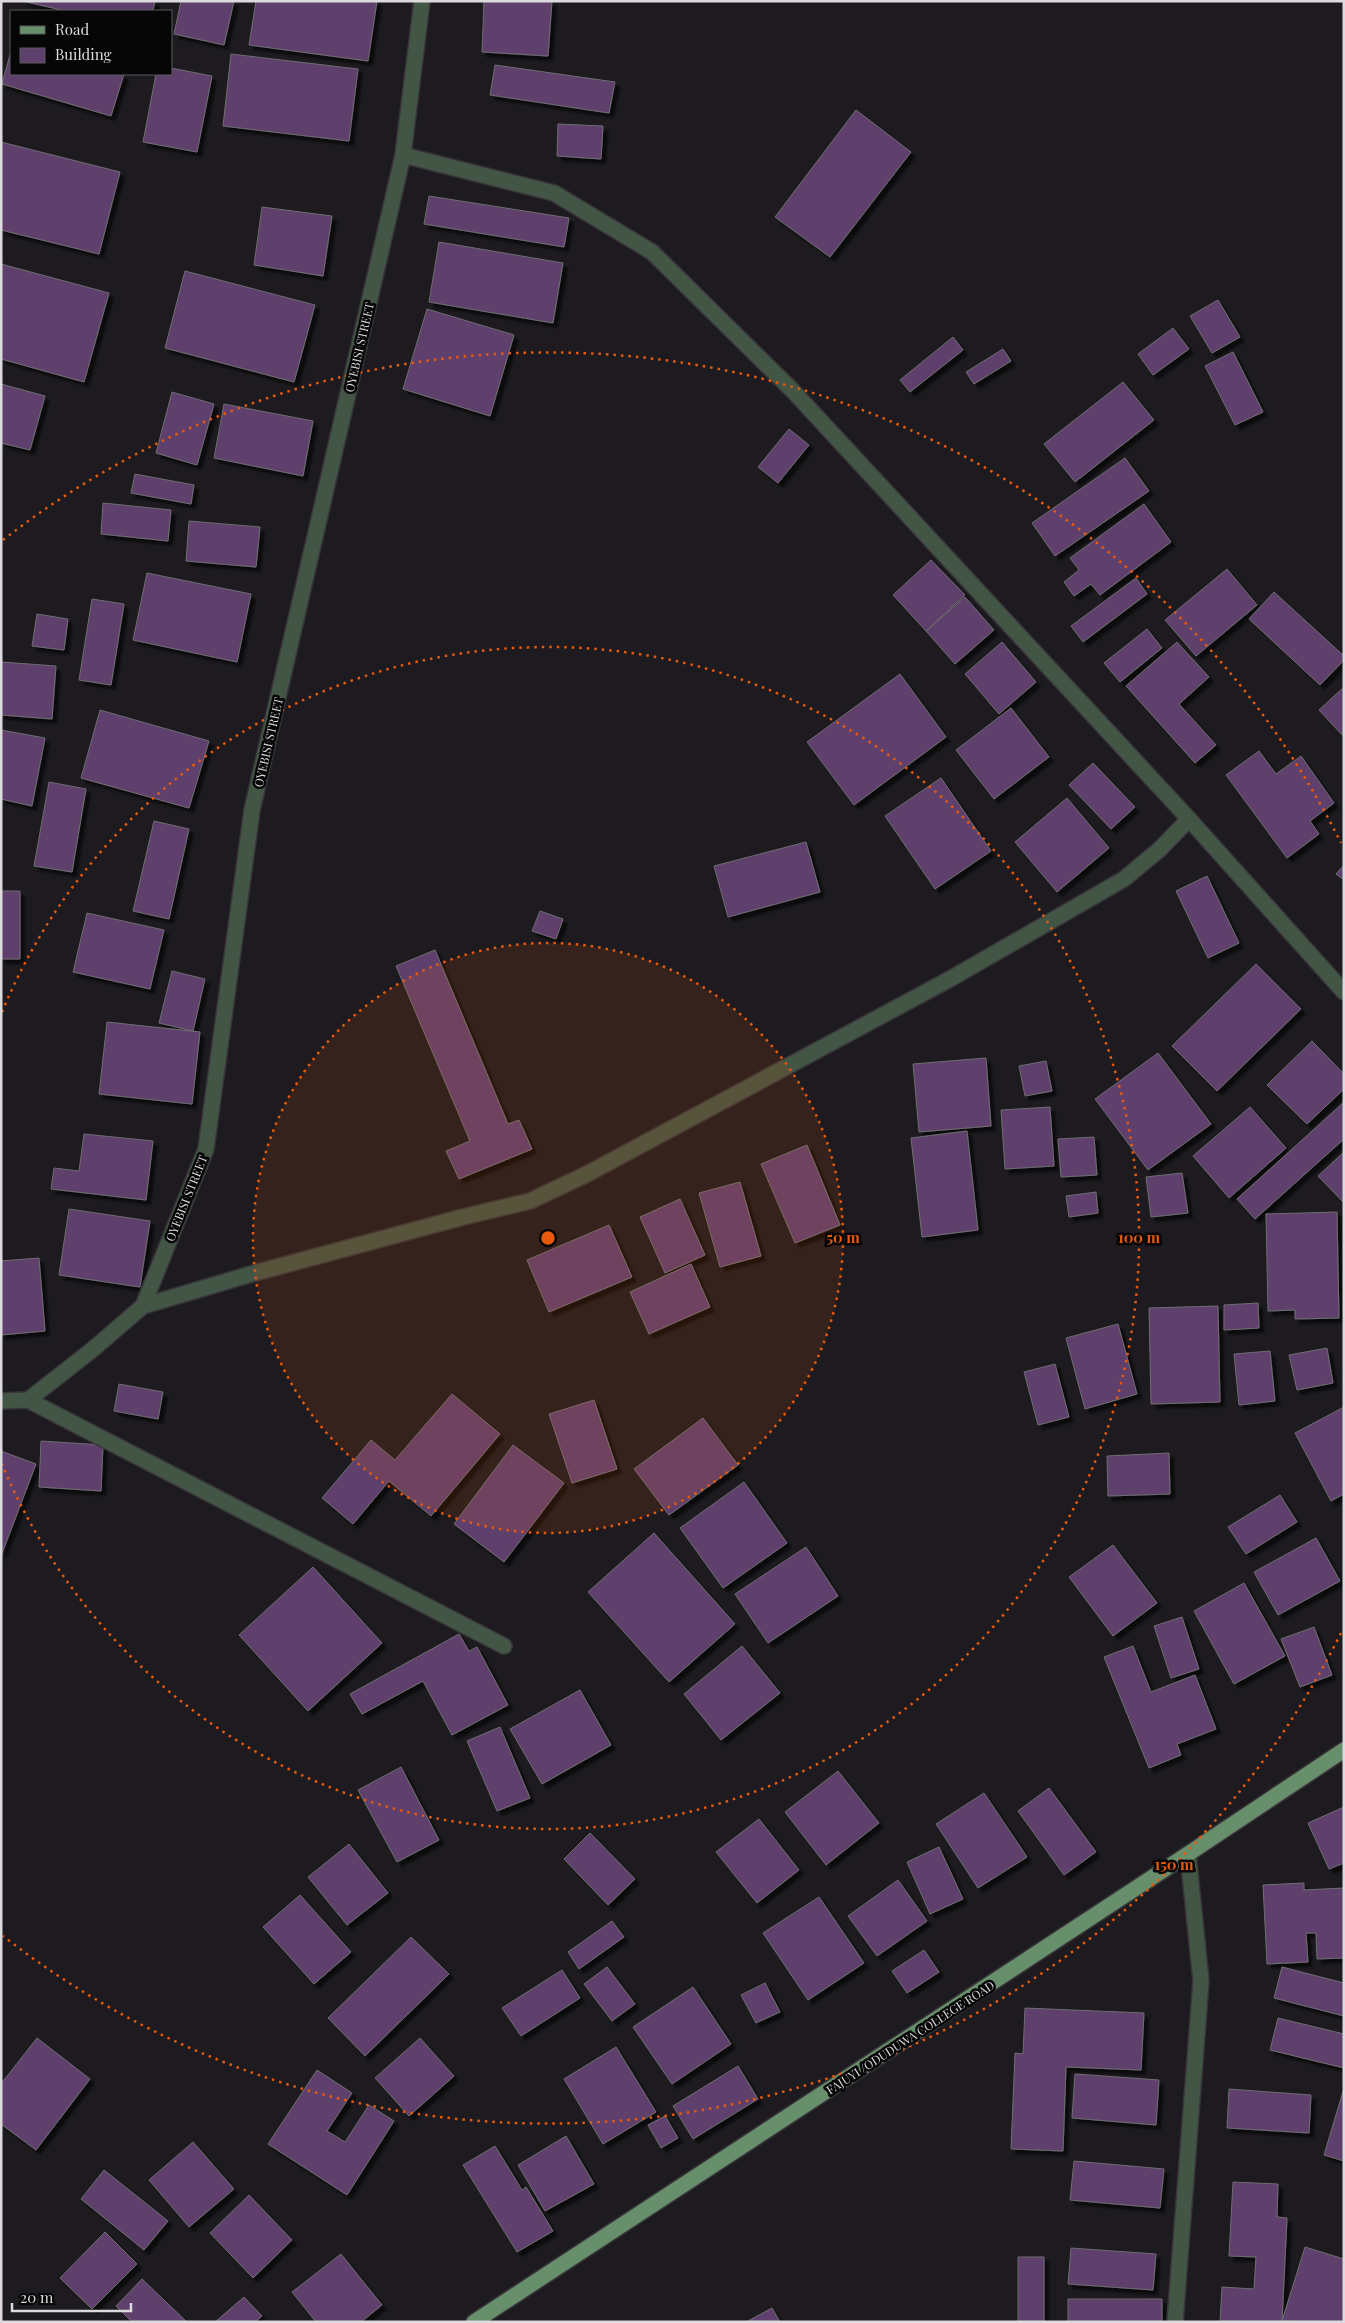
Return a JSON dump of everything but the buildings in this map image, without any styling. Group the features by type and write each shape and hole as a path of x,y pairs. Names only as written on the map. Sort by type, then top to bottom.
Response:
{"main road":[{"name":"FAJUYI /ODUDUWA COLLEGE ROAD","path":"474,2322 1344,1750"}],"street":[{"name":"OYEBISI STREET","path":"28,1400 92,1350 143,1306 206,1149 252,810 403,155 422,1"},
{"path":"403,155 554,193 652,252 793,391 1189,819 1344,992"},
{"path":"143,1306 251,1274 538,1197 587,1174 950,979 1124,879 1160,849 1189,819"},
{"path":"1,1400 28,1400 504,1646"},
{"path":"1175,2322 1201,1981 1188,1854"}]}
